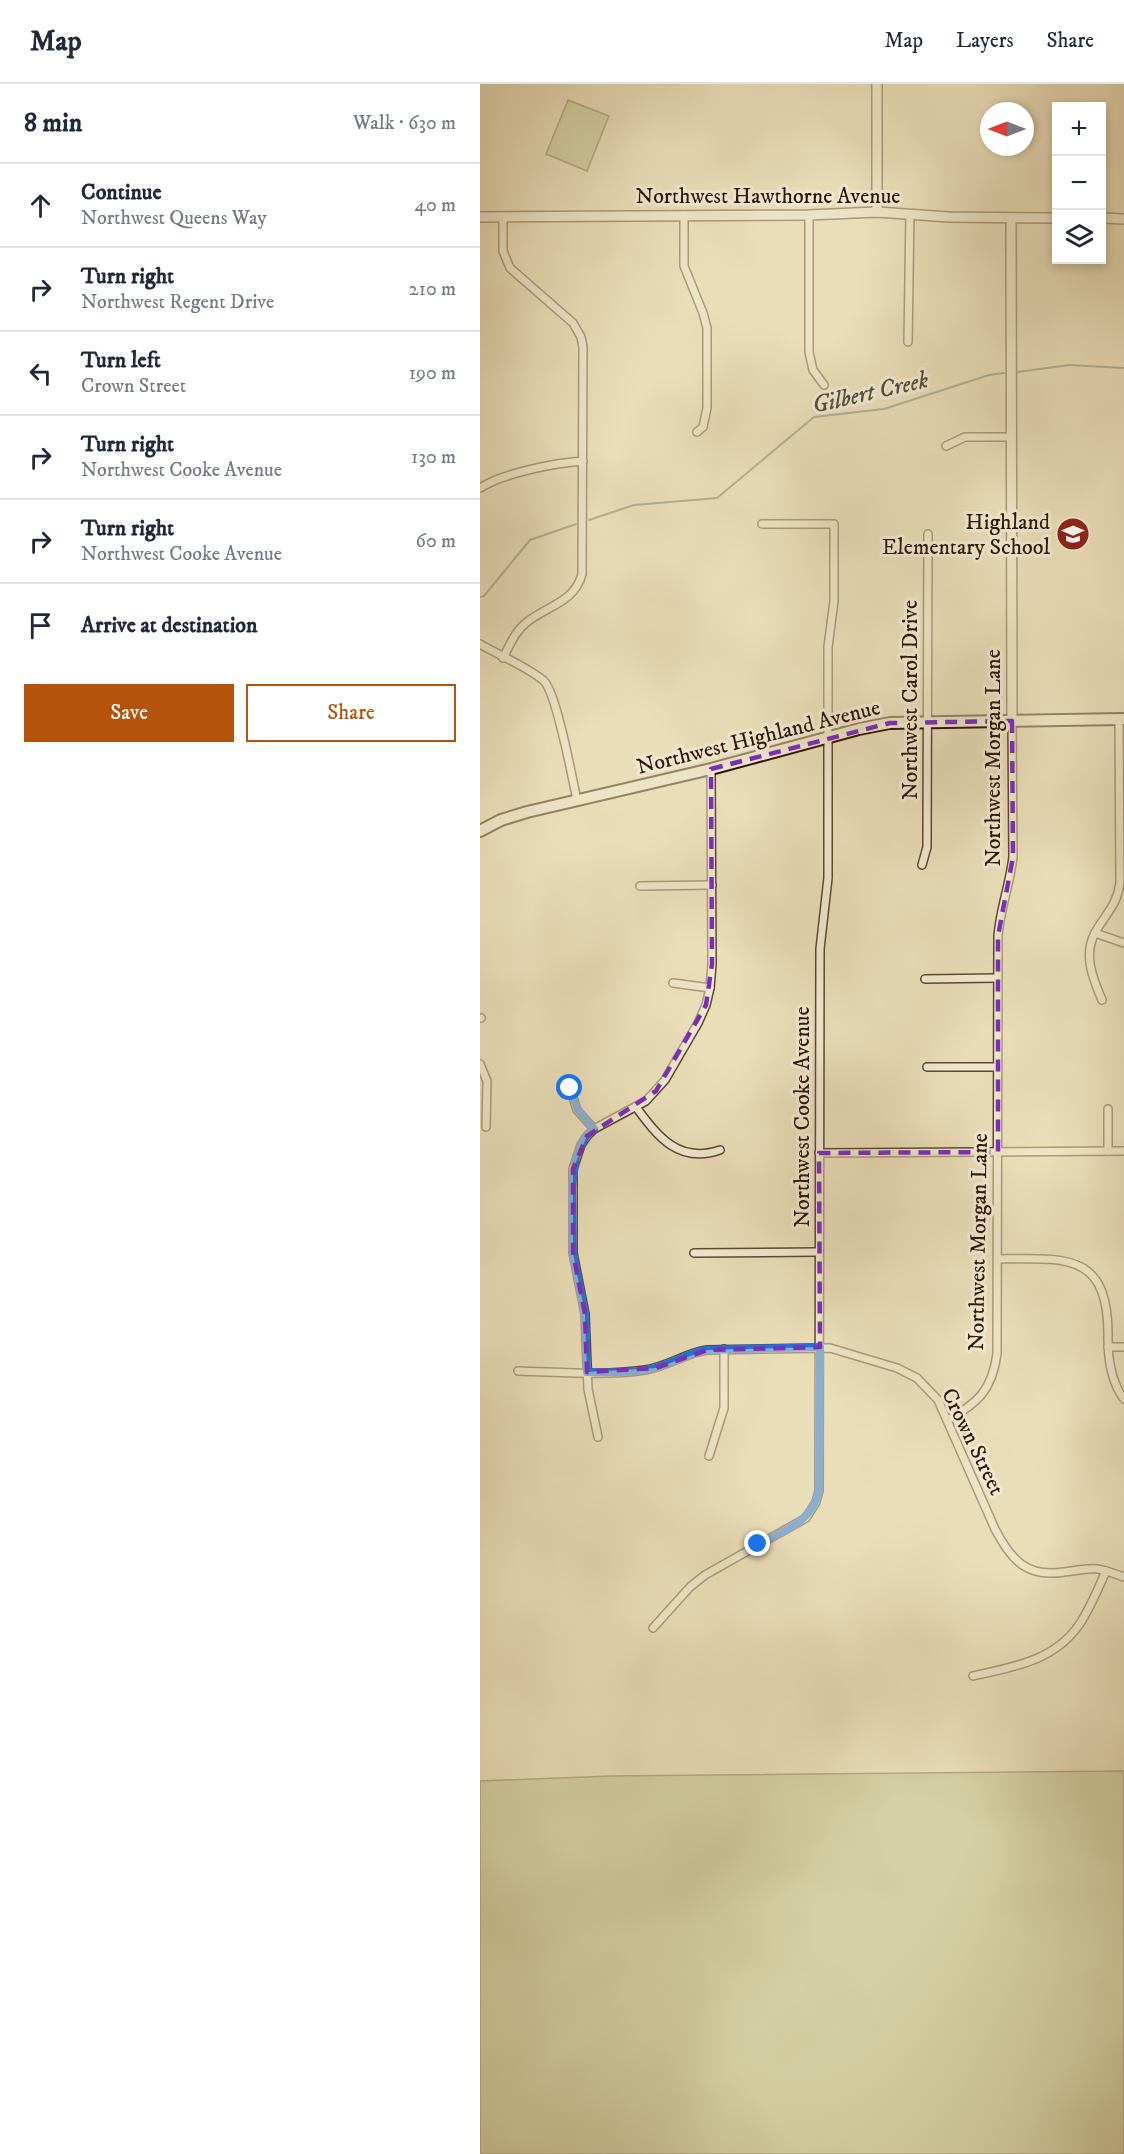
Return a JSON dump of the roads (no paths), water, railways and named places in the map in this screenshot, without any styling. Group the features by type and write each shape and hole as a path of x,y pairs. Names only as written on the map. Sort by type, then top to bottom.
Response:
{"main road":[{"name":"Northwest Highland Avenue","path":"480,831 511,817 711,769 874,726 927,721 1121,719"}],"street":[{"path":"877,84 877,212"},
{"name":"Northwest Hawthorne Avenue","path":"480,217 877,212 949,217 1052,218"},
{"path":"908,342 910,213"},
{"path":"809,214 809,352 813,370 824,385"},
{"path":"684,215 684,266 707,328 707,408 703,427 697,432"},
{"path":"503,217 503,251 510,268 573,322 581,336 583,347 583,561 580,582 568,598 520,628 503,658"},
{"name":"Northwest Morgan Lane","path":"948,1420 978,1400 992,1377 996,1354 998,978 1001,913 1013,857 1011,218"},
{"path":"1106,218 1124,219"},
{"path":"946,446 965,437 1011,437"},
{"path":"480,488 489,483 538,469 583,461"},
{"name":"Northwest Cooke Avenue","path":"653,1628 683,1594 705,1575 798,1523 812,1510 819,1491 820,949 828,878 828,647 834,601 834,524 762,524"},
{"name":"Northwest Carol Drive","path":"922,865 927,847 928,534"},
{"path":"480,644 542,680 548,686 577,800"},
{"path":"1102,1000 1090,966 1091,943 1113,906 1120,883 1121,719"},
{"path":"598,1437 590,1401 585,1314 573,1254 572,1187 576,1156 586,1136 594,1129 636,1107 656,1091 698,1023 710,988 712,964 711,769"},
{"path":"640,886 712,885"},
{"path":"1095,933 1124,943"},
{"path":"925,979 998,978"},
{"path":"673,983 710,988"},
{"path":"480,1064 487,1081 486,1127"},
{"path":"927,1067 998,1067"},
{"path":"570,1088 578,1110 594,1129"},
{"path":"636,1107 656,1134 672,1147 693,1154 720,1150"},
{"path":"1108,1109 1108,1150"},
{"path":"819,1153 1124,1150"},
{"path":"694,1253 819,1252"},
{"path":"998,1259 1060,1259 1084,1269 1101,1287 1107,1311 1110,1366 1114,1381 1124,1400"},
{"name":"Crown Street","path":"518,1371 644,1370 656,1368 694,1352 724,1349 820,1347 843,1351 897,1368 917,1378 938,1400 995,1529 1004,1547 1015,1560 1022,1565 1051,1574 1086,1569 1107,1571 1124,1577"},
{"path":"1108,1347 1124,1347"},
{"path":"709,1456 723,1408 724,1349"},
{"path":"973,1676 1032,1661 1052,1652 1071,1636 1080,1623 1107,1571"}],"waterway":[{"name":"Gilbert Creek","path":"1018,372 1069,365 1124,368"},
{"name":"Gilbert Creek","path":"589,520 634,505 717,498 814,417 884,409 989,375 1004,373"},
{"name":"Gilbert Creek","path":"480,597 484,596 530,540 576,524"}],"place":[{"name":"Highland Elementary School","path":"1073,534"}]}
